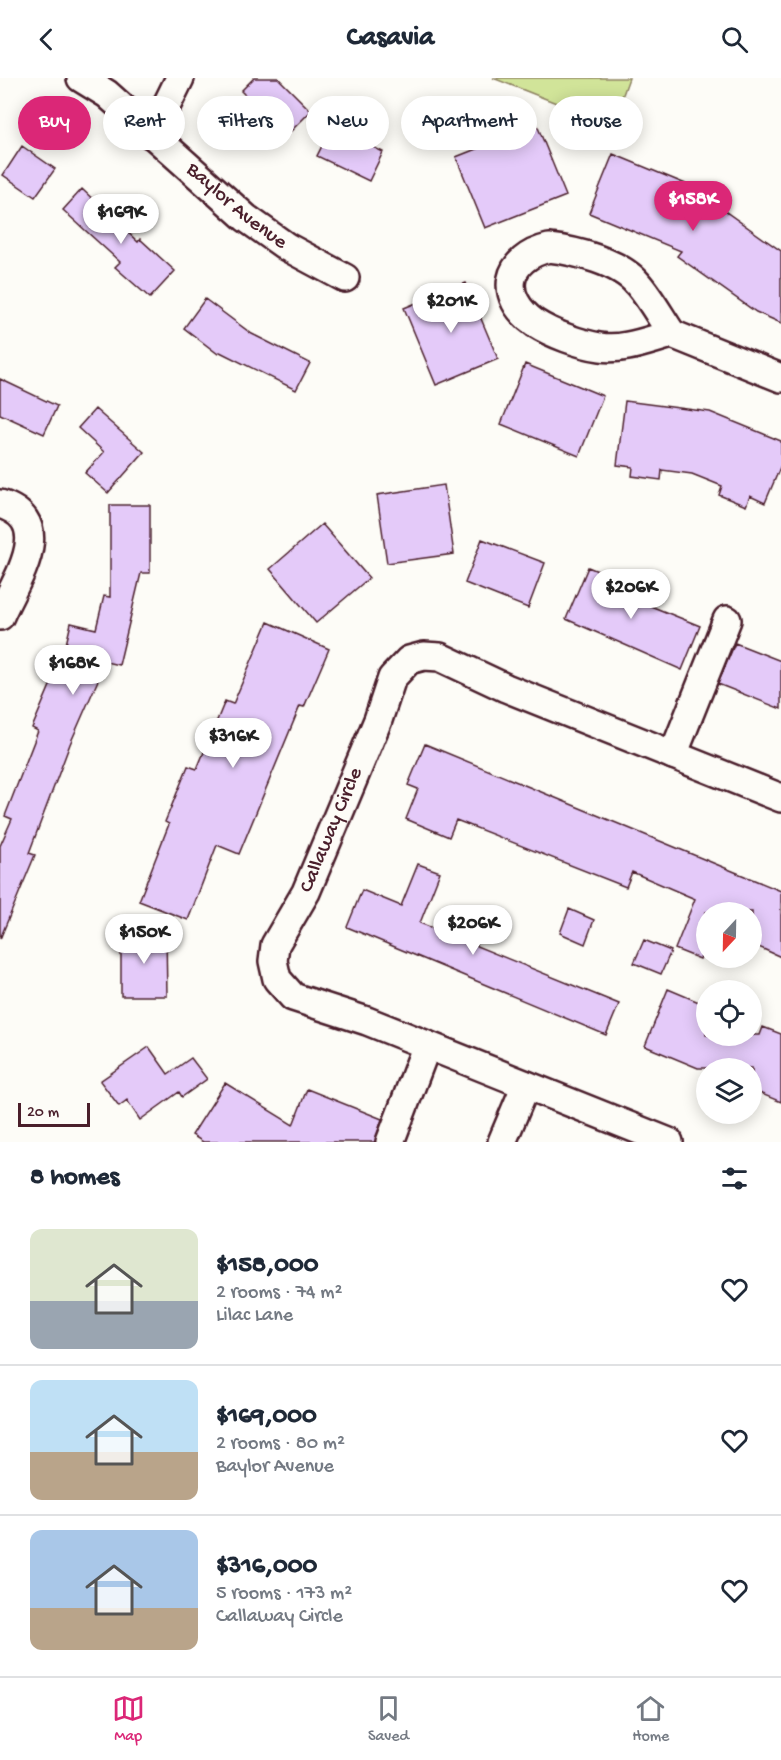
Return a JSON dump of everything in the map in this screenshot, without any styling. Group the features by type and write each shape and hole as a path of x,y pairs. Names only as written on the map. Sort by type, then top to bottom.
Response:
{"street":[{"name":"Baylor Avenue","path":"81,78 109,96"},
{"path":"171,96 180,78"},
{"name":"Baylor Avenue","path":"169,150 246,218 287,247 345,279"},
{"path":"672,334 622,347 602,348 585,344 536,324 521,310 510,284 513,271 520,260 535,251 549,248 572,250 589,256 624,273 637,283 672,334 781,378"},
{"path":"0,504 21,516 28,527 31,541 30,554 0,616"},
{"path":"673,755 727,620"},
{"name":"Callaway Circle","path":"669,1142 639,1136 526,1085 428,1045 367,1021 293,998 278,979 273,961 275,945 306,892 378,720 392,678 401,666 424,656 440,657 506,688 781,798"},
{"path":"390,1142 428,1045"},
{"path":"502,1142 526,1085"}],"green space":[{"path":"493,78 629,78 622,96 549,96 549,100"}],"building":[{"path":"254,78 278,78 306,106 306,116 294,128 294,96 246,96 241,91"},
{"path":"537,125 566,196 485,228 456,157 474,150 537,150"},
{"path":"19,150 28,150 55,169 35,197 3,175"},
{"path":"320,150 379,150 383,152 369,181 317,156"},
{"path":"613,154 688,185 781,251 781,323 756,312 677,256 681,251 589,213"},
{"path":"82,189 138,242 140,239 175,271 150,298 115,267 120,262 63,210"},
{"path":"466,283 498,359 436,385 404,308"},
{"path":"205,299 252,334 310,363 296,390 220,352 218,354 184,328"},
{"path":"525,364 603,396 579,456 501,424"},
{"path":"0,379 57,406 44,434 0,414"},
{"path":"625,401 710,412 781,441 781,465 765,503 750,496 746,506 719,495 722,486 692,474 662,470 661,480 632,476 633,467 617,465"},
{"path":"95,409 144,452 108,493 85,473 104,452 78,428"},
{"path":"444,485 454,554 387,563 377,495"},
{"path":"110,505 150,505 150,573 141,573 119,665 106,662 70,744 29,853 35,855 0,939 0,846 12,819 5,816 38,731 32,728 64,653 71,623 96,629 104,596 110,597"},
{"path":"322,524 369,578 316,623 270,569"},
{"path":"482,539 545,563 528,608 465,583"},
{"path":"588,567 636,587 631,598 700,626 682,670 566,619"},
{"path":"268,622 329,649 304,707 300,706 239,854 217,845 188,920 139,901 169,824 165,822 188,766 197,769 225,701 233,704"},
{"path":"735,643 781,661 781,709 718,684"},
{"path":"425,744 781,891 781,957 762,948 762,902 696,902 696,957 675,949 695,899 632,872 626,887 456,820 449,837 406,819 418,789 408,785"},
{"path":"418,864 440,872 420,923 619,1004 606,1035 347,927 362,890 401,906"},
{"path":"569,909 594,920 585,944 560,933"},
{"path":"121,934 166,934 167,996 121,996"},
{"path":"644,940 671,951 661,974 634,963"},
{"path":"668,989 696,1001 696,1046 762,1046 763,1027 781,1034 781,1102 762,1094 762,1058 696,1058 696,1067 645,1046"},
{"path":"149,1047 168,1074 191,1058 207,1079 182,1097 179,1092 140,1120 127,1100 119,1106 100,1081"},
{"path":"225,1083 293,1125 307,1089 382,1119 375,1142 203,1142 192,1135"}]}
